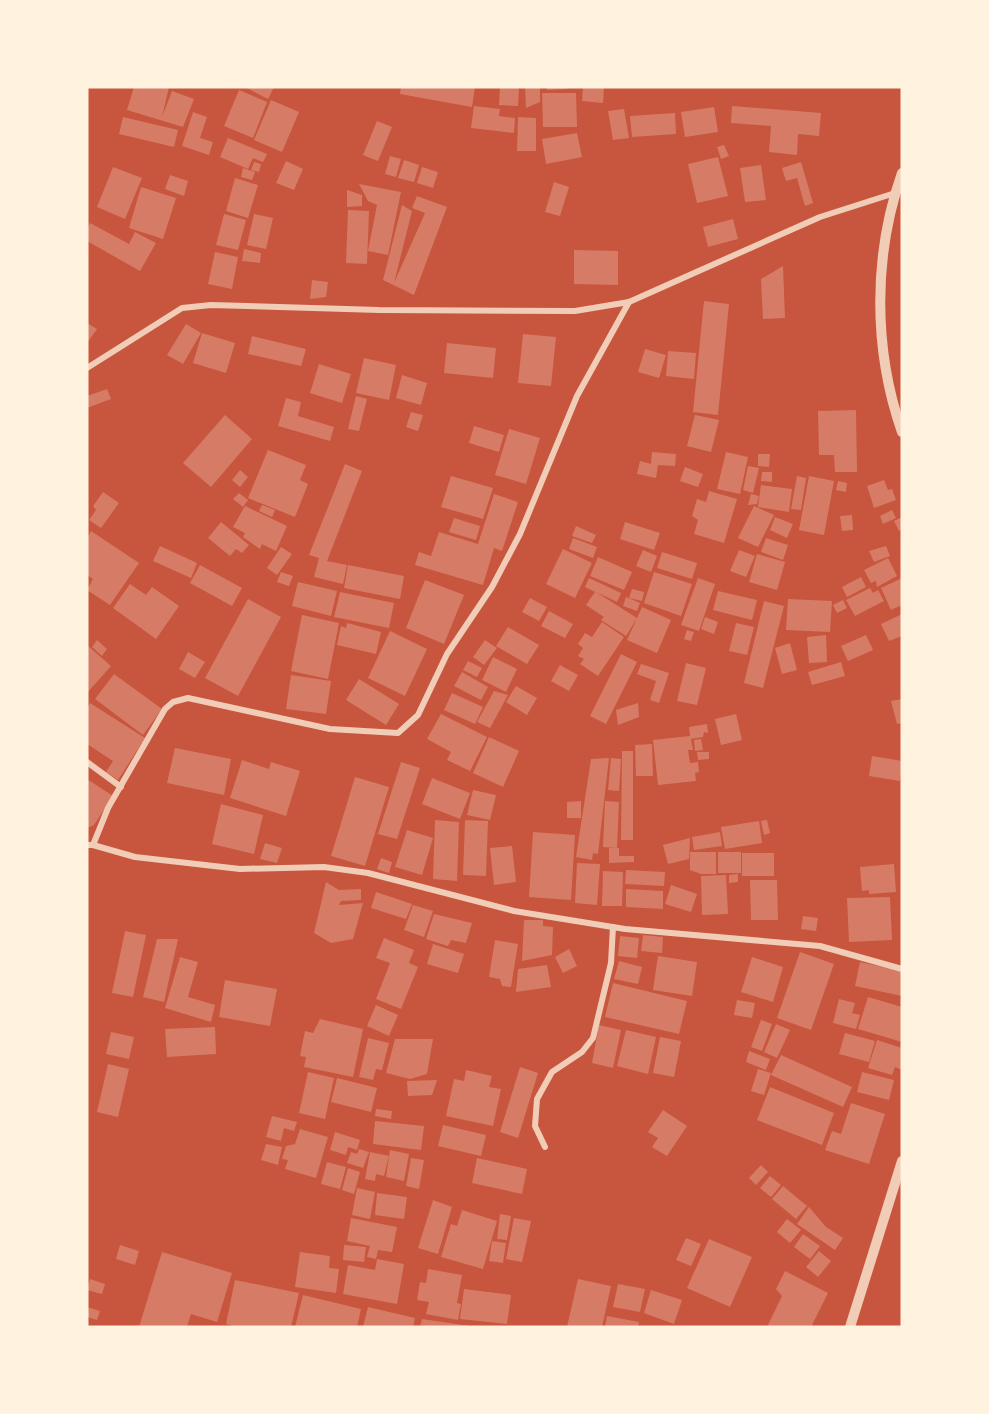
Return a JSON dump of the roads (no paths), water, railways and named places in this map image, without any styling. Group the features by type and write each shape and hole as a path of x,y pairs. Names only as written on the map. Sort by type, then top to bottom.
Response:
{"street":[{"path":"902,173 884,238 880,323 893,407 902,432"},
{"path":"87,368 182,308 211,305 379,310 575,311 629,302 820,217 895,194"},
{"path":"629,302 577,396 520,534 492,587 447,654 418,716 398,733 330,729 188,698 173,702 165,709 90,845 135,857 240,869 324,867 368,873 514,910 613,927 820,946 902,969"},
{"path":"87,762 120,787"},
{"path":"545,1147 535,1126 537,1099 552,1072 582,1052 593,1038 610,963 613,927"},
{"path":"850,1327 902,1161"}]}
